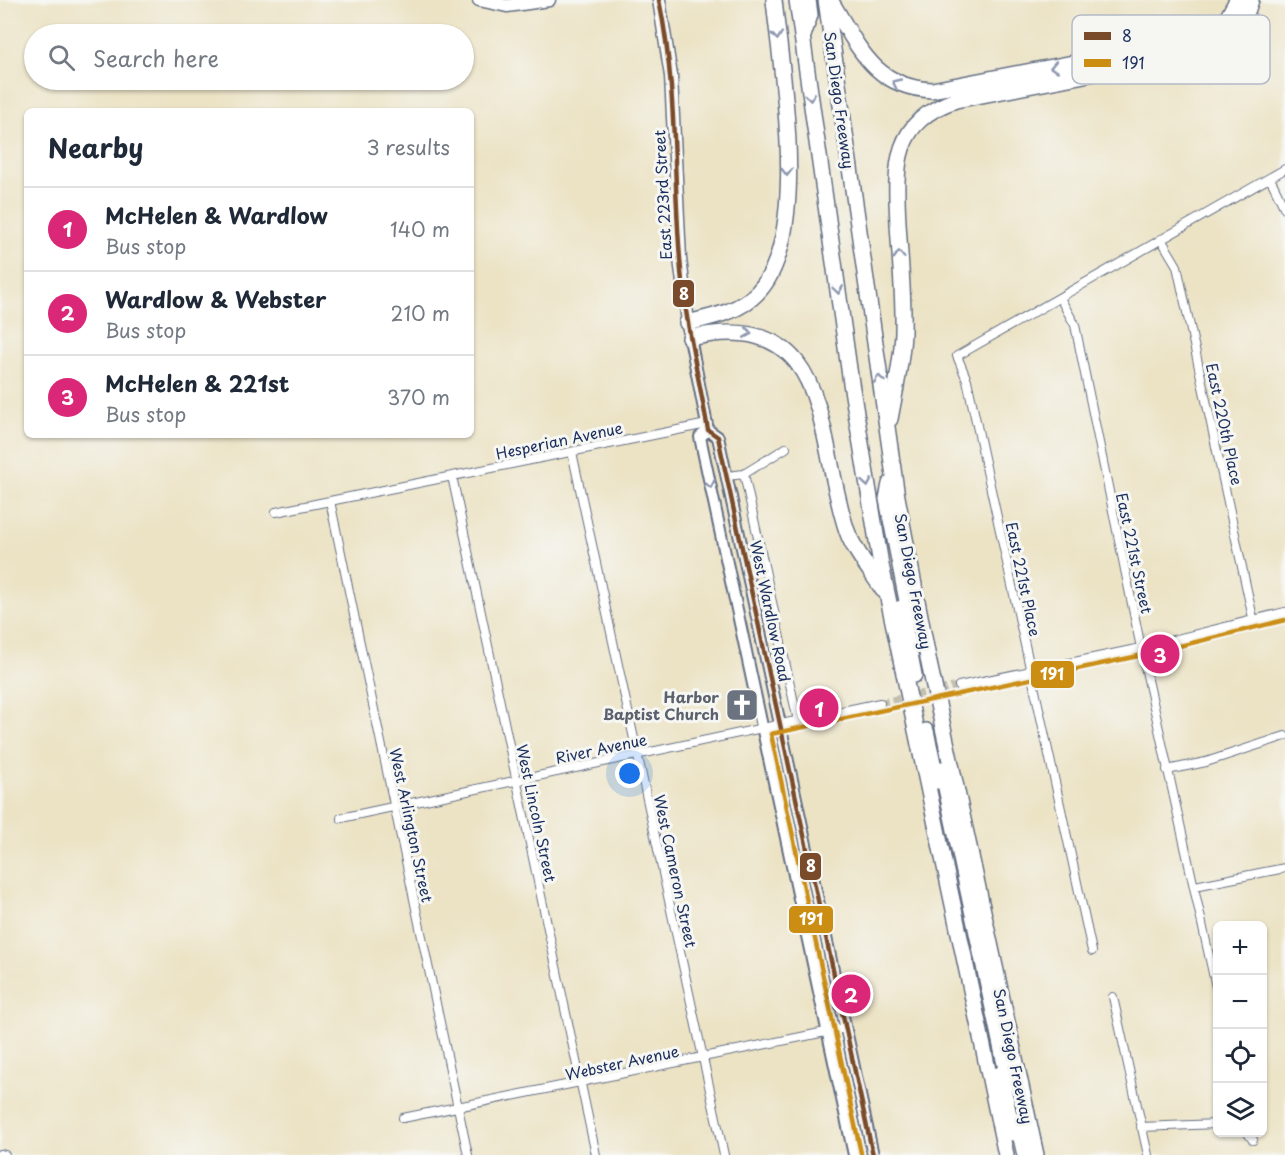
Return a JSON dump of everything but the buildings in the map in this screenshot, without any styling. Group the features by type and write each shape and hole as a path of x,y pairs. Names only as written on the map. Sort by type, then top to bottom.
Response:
{"highway":[{"path":"689,331 749,301 771,276 782,247 787,185 787,142 774,0"},
{"name":"San Diego Freeway","path":"797,0 853,394 881,565 1006,1155"},
{"path":"802,39 810,15 808,0"},
{"path":"828,0 875,69 902,86 932,90 1072,63"},
{"name":"San Diego Freeway","path":"828,0 832,48 892,466 929,663 1036,1155"},
{"path":"1230,15 1237,0"},
{"path":"1246,15 1251,0"},
{"path":"888,437 903,334 896,172 903,143 913,128 932,110 957,100 1072,78"},
{"path":"689,331 728,331 753,334 772,341 802,368 810,379 818,406 848,533 887,597"},
{"path":"892,466 887,500 894,537 1025,1155"},
{"path":"881,565 898,591 955,870 1018,1155"}],"main road":[{"path":"478,0 507,6 549,0"},
{"name":"East 223rd Street","path":"661,5 668,45 680,259 689,331 708,427"},
{"path":"708,427 700,437 854,1155"},
{"name":"West Wardlow Road","path":"708,427 718,437 727,476 873,1155"}],"street":[{"path":"1060,298 1285,169"},
{"path":"1270,178 1285,210"},
{"name":"East 220th Place","path":"1161,239 1177,266 1253,618"},
{"name":"East 221st Place","path":"1060,298 957,356 967,380 1092,951"},
{"name":"East 221st Street","path":"1060,298 1075,325 1141,648 1213,975"},
{"name":"Hesperian Avenue","path":"276,512 708,427"},
{"path":"727,476 744,474 786,448"},
{"name":"West Cameron Street","path":"572,452 724,1155"},
{"path":"744,474 798,721"},
{"name":"West Lincoln Street","path":"452,476 596,1155"},
{"name":"West Arlington Street","path":"330,501 468,1155"},
{"path":"959,686 1141,648 1253,618 1285,612"},
{"name":"River Avenue","path":"341,818 880,703"},
{"path":"1167,770 1206,762 1285,736"},
{"path":"1195,886 1285,868"},
{"path":"1113,998 1148,1155"},
{"name":"Webster Avenue","path":"403,1118 458,1109 846,1028"},
{"path":"1141,1126 1213,1124"},
{"path":"0,1154 5,1155"}],"tunnel":[{"path":"880,703 959,686"}],"transit line":[{"name":"8","path":"659,0 672,97 680,259 692,344 708,430 718,437 873,1155"},
{"name":"191","path":"861,1153 771,734 1143,655 1285,620"}],"place":[{"name":"McHelen & 221st","path":"1160,654"},
{"name":"Harbor Baptist Church","path":"742,705"},
{"name":"McHelen & Wardlow","path":"819,708"},
{"name":"Wardlow & Webster","path":"851,994"}]}
